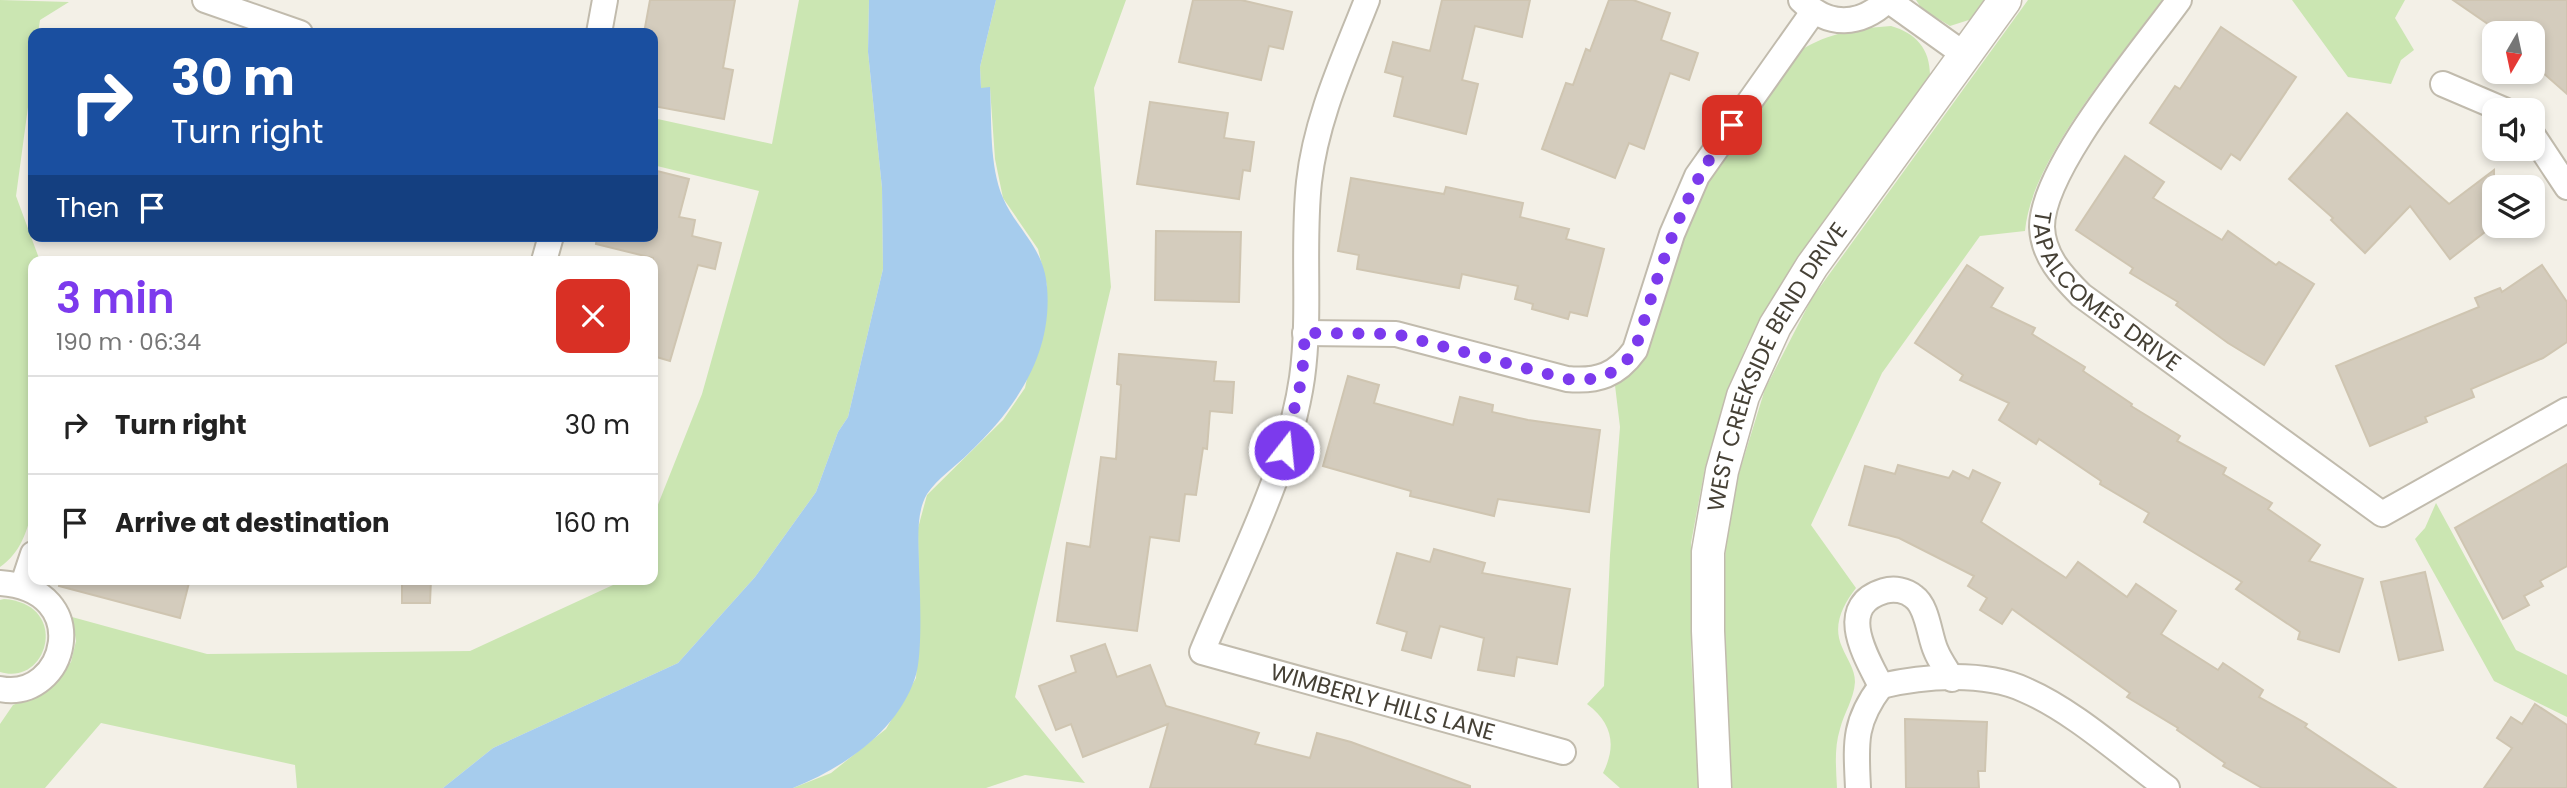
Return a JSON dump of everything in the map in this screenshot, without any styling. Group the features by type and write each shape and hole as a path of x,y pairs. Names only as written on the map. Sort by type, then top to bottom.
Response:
{"street":[{"path":"205,0 286,28"},
{"path":"600,28 605,0"},
{"path":"1367,0 1320,123 1309,179 1305,231 1305,333 1396,334 1567,379 1588,381 1606,377 1623,366 1635,350 1672,234 1697,176 1807,6 1832,21 1853,21 1872,14 1888,0 1965,55"},
{"name":"WEST CREEKSIDE BEND DRIVE","path":"1715,788 1708,631 1709,552 1722,471 1743,396 1774,326 1812,266 2005,0"},
{"name":"TAPALCOMES DRIVE","path":"2179,0 2081,135 2054,183 2042,227 2046,250 2059,273 2081,295 2382,514 2567,410"},
{"path":"2443,84 2482,101"},
{"path":"2545,154 2567,187"},
{"name":"WIMBERLY HILLS LANE","path":"1305,333 1302,378 1280,462 1202,652 1563,752"},
{"path":"0,689 26,687 46,675 58,656 62,634 56,612 43,594 11,583 28,561"},
{"path":"1881,687 1857,638 1856,627 1866,602 1875,594 1889,590 1904,590 1917,598 1937,652 1952,679"},
{"path":"1858,788 1858,726 1866,707 1881,687 1909,680 1952,679 1993,681 2022,688 2046,700 2167,788"}],"green space":[{"path":"0,0 69,2 40,20 39,28 28,28 28,107 16,196 28,228 28,242 33,242 38,256 28,256 28,525 18,548 0,567"},
{"path":"799,0 869,0 868,52 882,188 883,269 848,417 838,432 816,492 755,577 678,663 493,748 443,788 297,788 295,765 101,723 45,788 0,788 0,724 13,705 46,692 71,662 76,641 72,617 207,654 470,651 613,585 658,585 658,504 702,394 759,191 658,166 658,119 772,144"},
{"path":"996,0 1126,0 1094,88 1111,287 1015,697 1085,783 1025,775 986,788 793,788 831,773 886,729 916,678 919,628 918,528 927,495 1003,420 1025,388 1047,286 1038,249 1003,198 995,159 990,88 981,88 980,67"},
{"path":"1916,0 1988,0 1975,18 1950,26 1922,9"},
{"path":"2028,0 2162,0 2101,80 2060,142 2031,203 2025,231 1980,236 1882,373 1811,525 1856,588 1843,608 1838,631 1855,682 1837,743 1837,788 1731,788 1722,635 1726,537 1735,486 1765,389 1812,298"},
{"path":"2292,0 2405,0 2395,18 2414,50 2401,60 2391,84 2348,77"},
{"path":"1891,26 1908,33 1920,43 1927,57 1930,75 1776,293 1746,347 1723,406 1705,468 1691,543 1691,653 1699,788 1620,788 1603,773 1610,753 1610,735 1602,719 1587,704 1604,686 1620,427 1614,377 1711,177 1801,50 1844,32"},
{"path":"2436,503 2516,650 2567,675 2567,717 2494,681 2415,539 2425,528"},
{"path":"0,600 25,604 38,615 45,628 45,643 40,657 30,668 17,673 0,672"}],"water":[{"path":"869,0 996,0 980,67 981,88 990,87 995,172 1003,198 1041,261 1047,287 1044,335 1027,379 986,436 936,483 923,502 918,530 918,668 907,697 882,731 866,746 831,770 793,788 443,788 493,748 678,663 755,577 816,492 838,432 848,417 883,269 882,188 868,52"}],"building":[{"path":"650,0 735,0 723,68 733,70 724,119 658,107 658,28 645,28"},
{"path":"1193,0 1241,0 1292,12 1283,49 1269,46 1261,80 1179,62"},
{"path":"1442,0 1530,0 1522,37 1475,26 1462,80 1478,84 1466,134 1394,116 1403,77 1385,72 1393,42 1430,51"},
{"path":"1609,0 1633,0 1670,13 1661,40 1698,53 1689,80 1670,73 1644,149 1629,143 1615,178 1542,149 1566,83 1573,85 1586,49 1590,51"},
{"path":"2453,0 2567,0 2567,94 2545,75 2545,21 2484,21"},
{"path":"2221,27 2296,77 2240,160 2231,154 2221,169 2150,123 2175,86 2180,89"},
{"path":"1150,102 1228,113 1224,138 1254,142 1250,171 1243,170 1239,199 1137,184"},
{"path":"2347,113 2449,204 2482,179 2482,234 2450,259 2410,206 2365,253 2331,220 2333,218 2289,179"},
{"path":"2125,156 2164,182 2153,198 2222,240 2228,231 2276,265 2279,262 2314,284 2264,365 2228,343 2176,305 2178,302 2130,273 2133,268 2076,230"},
{"path":"658,171 689,179 679,217 695,220 692,236 721,243 715,269 698,265 670,361 658,357 658,256 645,256 596,244 658,242"},
{"path":"1351,178 1444,194 1446,187 1523,203 1520,217 1569,229 1566,239 1604,249 1587,316 1570,312 1568,319 1532,309 1533,304 1515,299 1518,286 1462,274 1459,288 1357,269 1359,255 1338,251"},
{"path":"1156,231 1241,232 1239,302 1155,300"},
{"path":"1967,265 2003,288 1991,307 2035,328 2032,334 2085,367 2083,371 2132,404 2131,406 2180,436 2177,441 2226,468 2223,474 2272,503 2268,509 2320,545 2309,561 2363,579 2339,652 2298,639 2300,632 2236,589 2242,582 2144,522 2149,513 2100,484 2101,481 2039,439 2036,444 1999,420 2009,403 1960,380 1963,375 1915,343"},
{"path":"2542,265 2567,302 2567,342 2543,358 2471,389 2474,397 2425,417 2427,422 2370,446 2336,366 2479,307 2475,298 2500,288 2502,292"},
{"path":"1119,354 1216,362 1214,381 1234,382 1232,413 1210,411 1207,449 1203,448 1196,495 1185,494 1179,541 1150,537 1137,631 1057,621 1067,543 1090,547 1101,457 1116,459 1121,385 1117,384"},
{"path":"1348,376 1379,385 1374,403 1453,425 1460,397 1493,405 1492,412 1600,430 1589,512 1498,499 1494,516 1410,496 1411,491 1323,466"},
{"path":"2567,464 2567,566 2540,581 2543,586 2524,596 2529,605 2503,619 2455,528"},
{"path":"1898,465 1949,478 1953,471 1969,479 1973,470 2000,483 1981,522 2066,578 2078,562 2127,597 2136,584 2176,611 2161,634 2218,670 2223,663 2263,690 2259,697 2307,724 2305,727 2396,788 2262,788 2223,766 2225,763 2177,730 2178,728 2127,697 2130,693 2012,609 2002,624 1980,610 1987,598 1968,586 1974,576 1899,538 1849,525 1865,466 1895,474"},
{"path":"1434,549 1485,563 1482,573 1570,589 1557,664 1517,657 1514,676 1478,670 1484,638 1440,626 1431,658 1402,650 1407,632 1377,623 1397,553 1430,562"},
{"path":"2425,572 2443,650 2399,660 2381,582"},
{"path":"59,585 188,585 180,618"},
{"path":"402,585 431,585 430,603 402,603"},
{"path":"1105,644 1117,677 1150,665 1166,706 1259,733 1255,744 1310,758 1317,733 1351,742 1470,788 1150,788 1168,724 1083,757 1071,724 1056,730 1039,686 1076,672 1071,656"},
{"path":"2535,704 2567,725 2567,788 2484,788 2512,748 2497,738 2511,717 2522,724"},
{"path":"1905,719 1987,722 1985,771 1978,771 1979,788 1906,788"}],"route":[{"path":"1284,450 1302,378 1305,333 1396,334 1567,379 1588,381 1606,377 1623,366 1635,350 1682,206 1697,176 1732,125"}]}
